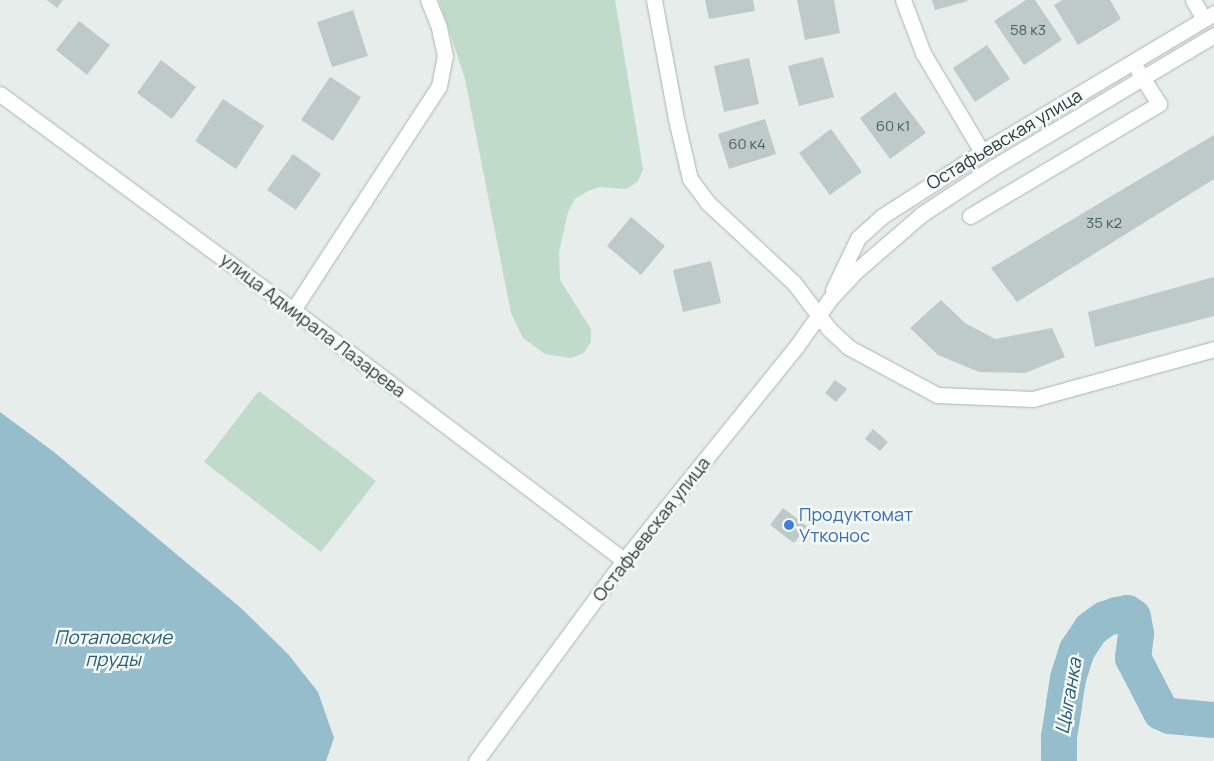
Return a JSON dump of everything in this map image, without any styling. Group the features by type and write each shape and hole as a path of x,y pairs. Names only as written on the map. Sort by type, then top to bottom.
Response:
{"street":[{"path":"293,310 439,86 444,56 439,27 428,0"},
{"path":"654,0 676,119 690,179 708,203 794,283 829,329 848,347 938,395 1033,399 1214,349"},
{"path":"903,0 924,53 982,152"},
{"path":"1192,0 1209,16"},
{"name":"Остафьевская улица","path":"830,299 858,238 881,217 982,152 1209,16"},
{"name":"Остафьевская улица","path":"476,761 624,560 703,463 830,299 856,271 922,214 992,168 1214,35"},
{"path":"970,216 1159,104 1132,61"},
{"name":"улица Адмирала Лазарева","path":"0,94 293,310 624,560"}],"green space":[{"path":"439,0 615,0 643,169 638,181 627,189 599,187 586,192 575,199 568,212 559,252 560,280 591,329 591,342 584,353 571,358 545,354 523,338 511,313 465,79"},
{"path":"259,391 376,481 321,552 204,462"}],"water":[{"name":"Потаповские пруды","path":"0,412 54,452 241,608 288,654 318,692 334,738 326,761 0,761"}],"building":[{"path":"47,0 63,0 57,8"},
{"path":"705,0 753,0 755,11 709,19"},
{"path":"797,0 834,0 840,33 805,40"},
{"path":"932,0 967,0 968,1 935,10"},
{"path":"1026,0 1035,0 1062,40 1024,65 994,21"},
{"path":"1062,0 1110,0 1121,19 1078,45 1054,5"},
{"path":"353,10 368,56 332,67 317,22"},
{"path":"79,21 110,45 87,75 56,50"},
{"path":"987,45 1010,79 975,102 953,68"},
{"path":"823,57 834,97 799,106 788,66"},
{"path":"749,58 759,104 724,112 714,66"},
{"path":"161,60 196,87 172,119 137,93"},
{"path":"330,77 361,97 333,141 301,120"},
{"path":"895,92 926,133 890,159 860,118"},
{"path":"223,99 264,126 236,169 195,141"},
{"path":"765,119 776,154 729,169 718,134"},
{"path":"831,129 862,172 830,195 799,153"},
{"path":"1214,135 1214,179 1017,302 991,268"},
{"path":"293,154 321,174 296,210 267,190"},
{"path":"631,217 665,246 641,275 607,246"},
{"path":"711,261 721,303 683,312 673,270"},
{"path":"1214,277 1214,316 1095,347 1088,312"},
{"path":"941,300 965,323 995,339 1052,328 1065,357 1025,373 979,372 938,355 910,328"},
{"path":"835,380 847,389 836,402 825,393"},
{"path":"873,429 888,442 880,451 865,439"},
{"name":"Продуктомат Утконос","path":"783,508 807,526 794,543 770,525"}],"waterway":[{"name":"Цыганка","path":"1059,761 1059,737 1068,678 1077,650 1091,629 1105,619 1117,615 1127,613 1133,617 1136,634 1133,658 1161,712 1170,716 1214,720"}],"place":[{"name":"Продуктомат Утконос","path":"789,525"}]}
